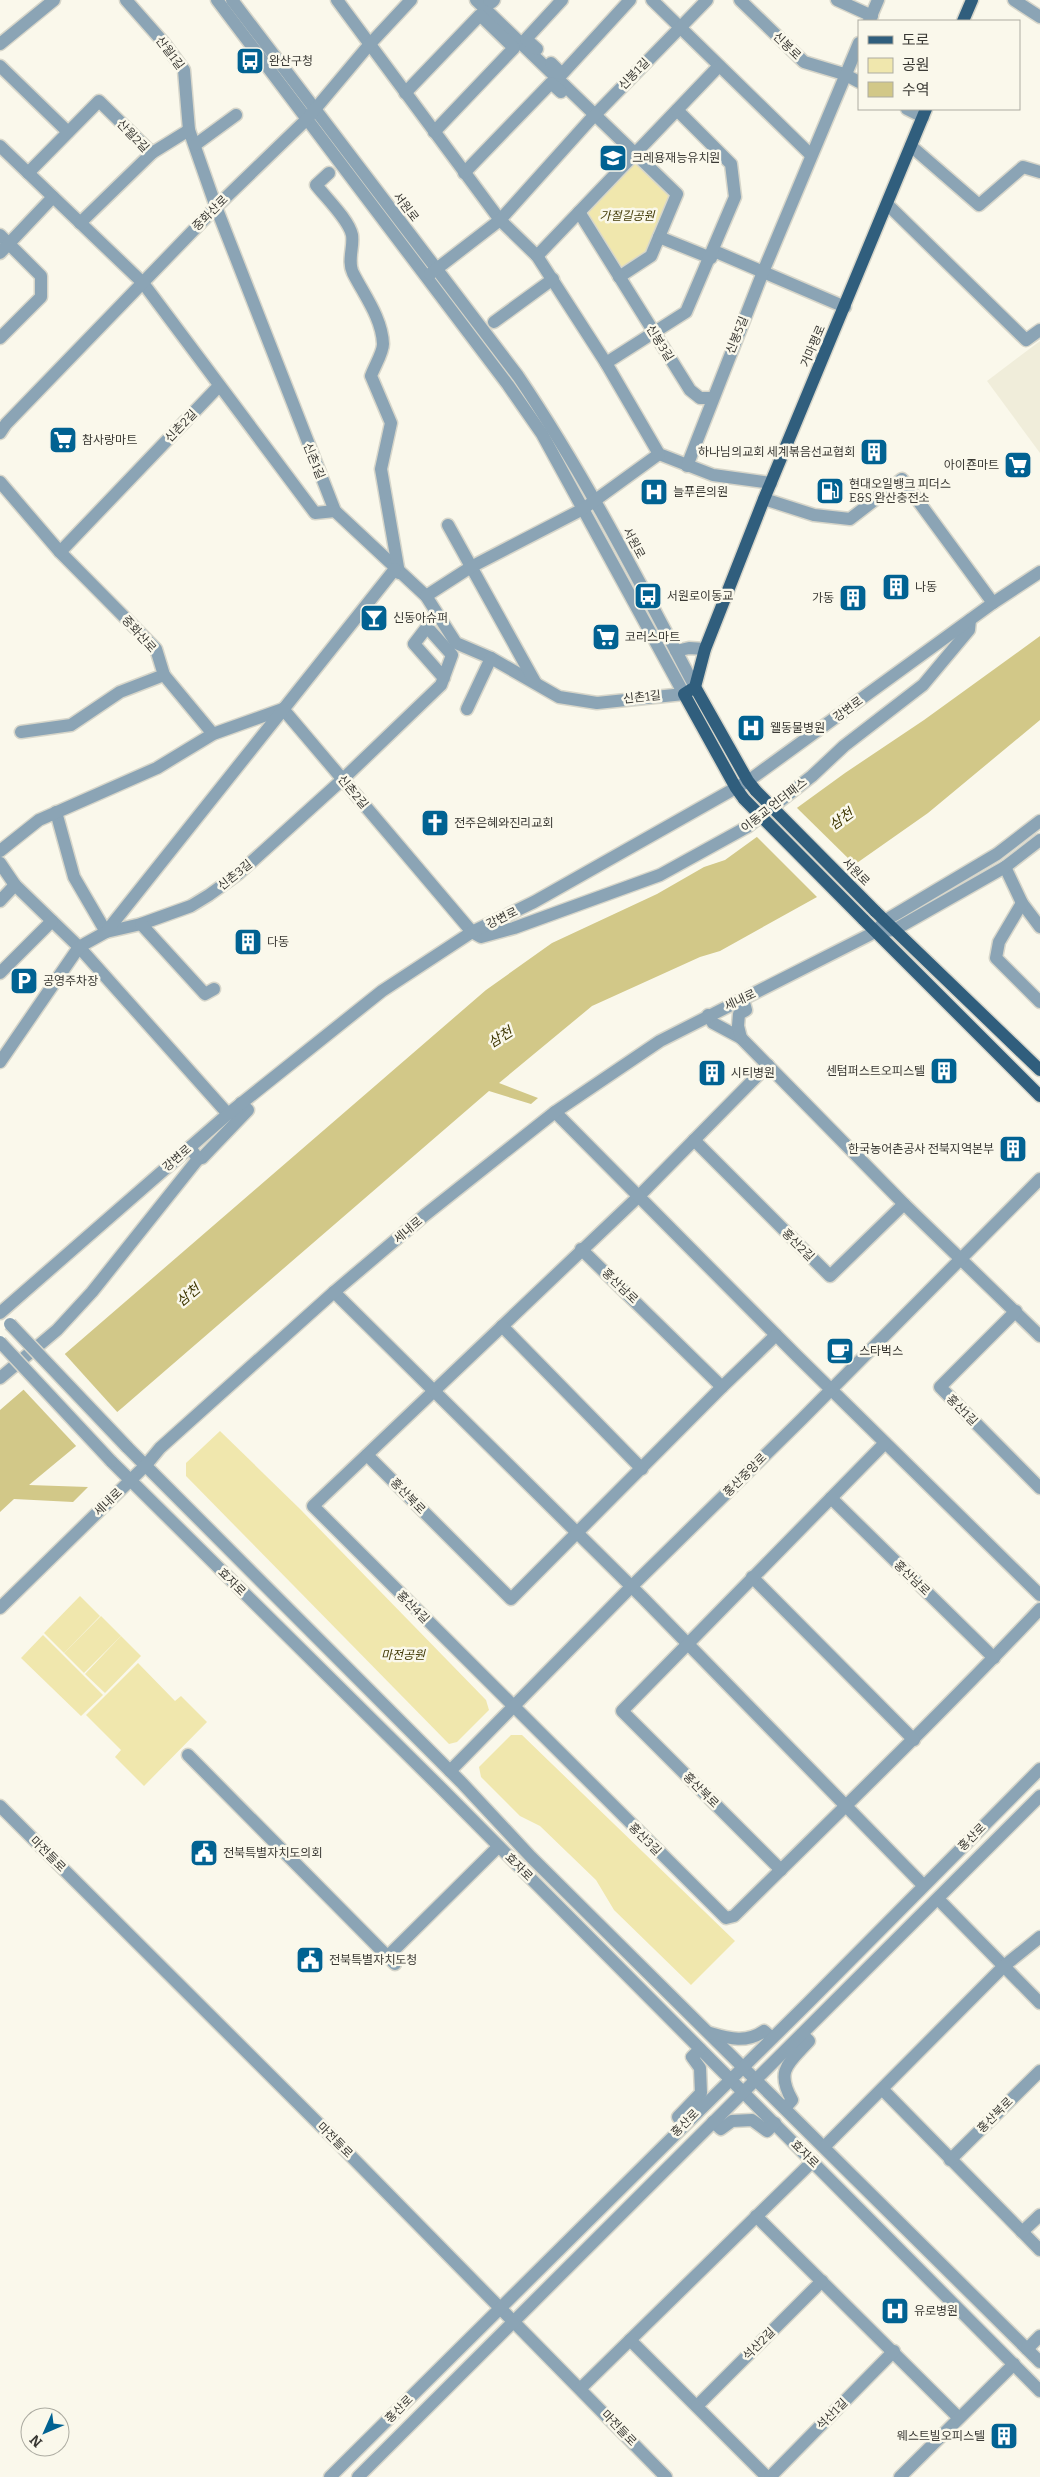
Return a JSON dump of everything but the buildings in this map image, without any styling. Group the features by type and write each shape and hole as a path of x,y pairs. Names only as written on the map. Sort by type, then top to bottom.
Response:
{"main road":[{"path":"963,20 972,0"},
{"name":"거마평로","path":"690,690 764,499 888,205 924,113"},
{"name":"서원로","path":"690,690 752,786 875,911 1040,1070"},
{"name":"서원로","path":"690,690 736,788 744,799 1040,1096"}],"street":[{"path":"0,44 54,0"},
{"name":"산월1길","path":"126,0 164,43 184,70 189,130 216,207"},
{"name":"서원로","path":"217,0 306,120 518,376 555,430 595,500 676,651 690,690"},
{"name":"서원로","path":"232,0 315,110 542,434 583,509 690,690"},
{"path":"337,0 500,220 537,256 606,363 659,454 713,475 771,484"},
{"name":"중화산로","path":"2,425 216,207 306,120 369,44 411,0"},
{"path":"476,0 677,194 651,256 619,277"},
{"path":"562,0 526,39 562,74 630,0"},
{"path":"652,0 811,155 858,45"},
{"name":"신봉1길","path":"589,121 707,0"},
{"name":"신봉로","path":"740,0 804,62 844,74 858,81"},
{"path":"837,0 870,18 878,0"},
{"path":"1014,0 1040,17"},
{"path":"405,93 480,15 514,48 434,132"},
{"path":"0,66 68,132"},
{"path":"537,256 719,66"},
{"path":"431,273 500,220 589,121 551,83 464,173"},
{"name":"산월2길","path":"28,173 99,101 152,152 80,223"},
{"path":"606,363 686,312 712,255 735,197 731,164 677,110"},
{"path":"911,110 924,113"},
{"path":"195,145 236,114"},
{"path":"152,152 189,130"},
{"path":"0,146 143,283 315,513 335,511"},
{"path":"912,146 979,206 1023,167 1040,172"},
{"name":"신봉5길","path":"712,398 811,155"},
{"path":"329,173 316,186 341,215 352,235 350,251 352,272 363,289 376,316 383,344 371,376 390,423 382,470 397,571"},
{"path":"0,338 40,297 41,276 3,244 53,197"},
{"path":"888,205 1026,340 1040,330"},
{"name":"신촌1길","path":"216,207 335,511 397,571 426,596 456,643 491,658 559,697 597,703 690,690"},
{"name":"신봉3길","path":"578,212 690,390 700,398 712,398"},
{"path":"659,237 763,272 845,307"},
{"path":"494,322 553,279"},
{"name":"신촌2길","path":"60,552 219,386"},
{"path":"687,466 712,398"},
{"path":"426,596 471,567 583,509 659,454"},
{"path":"764,499 814,515 850,519 902,479 993,603"},
{"name":"중화산로","path":"0,482 60,552 156,649 164,676"},
{"path":"448,525 535,683"},
{"name":"신촌3길","path":"106,932 283,709 397,571"},
{"name":"강변로","path":"0,1314 241,1103 382,992 472,932 534,902 736,788 752,786 970,620 1040,572"},
{"path":"434,611 427,627 414,644 444,678"},
{"name":"이동교 언더패스","path":"472,932 481,937 514,928 620,891 660,875 747,828 844,746 923,685 969,630 970,620"},
{"name":"신촌3길","path":"0,1062 78,947 106,932 141,924 191,906 209,895 238,874 342,780 441,686 452,655 427,627"},
{"path":"676,651 689,648 705,649"},
{"path":"467,709 491,658"},
{"path":"21,732 71,725 120,692 164,676 213,734"},
{"path":"0,851 39,820 157,768 213,734 283,709"},
{"name":"신촌2길","path":"283,709 472,932"},
{"path":"56,812 74,877 106,932"},
{"name":"세내로","path":"890,925 997,854 1040,820"},
{"name":"세내로","path":"0,1608 146,1465 166,1442 334,1292 425,1215 555,1112 660,1041 708,1015 1005,867 1040,840"},
{"path":"0,863 15,885 78,947 228,1114"},
{"path":"1005,867 1022,902 1040,927"},
{"path":"0,901 15,885"},
{"path":"1022,902 999,942 996,958 1040,1002"},
{"path":"0,973 52,921"},
{"path":"141,924 205,994 214,989"},
{"path":"741,1038 738,1026 739,1014 746,1010 743,999"},
{"path":"708,1015 713,1023 741,1038 904,1204 1040,1336"},
{"path":"367,1455 638,1197 768,1065"},
{"path":"0,1378 57,1330 92,1292 198,1159 202,1158 248,1110 241,1103"},
{"path":"555,1112 830,1389 1040,1595"},
{"name":"홍산2길","path":"694,1140 830,1276 904,1204"},
{"path":"190,1147 198,1159"},
{"name":"홍산중앙로","path":"450,1771 631,1586 1040,1179"},
{"name":"홍산남로","path":"581,1250 722,1387"},
{"path":"334,1292 631,1586 923,1885"},
{"name":"홍산1길","path":"1016,1311 940,1387 1040,1488"},
{"name":"효자로","path":"0,1314 127,1447 450,1771 531,1856 825,2146 1040,2362"},
{"path":"502,1326 642,1469"},
{"path":"722,1387 776,1335"},
{"name":"효자로","path":"0,1342 111,1461 744,2092 1040,2391"},
{"name":"홍산북로","path":"367,1455 511,1599 722,1387"},
{"path":"831,1498 885,1443"},
{"name":"홍산4길","path":"367,1455 313,1506 512,1707"},
{"name":"홍산남로","path":"831,1498 994,1658"},
{"name":"홍산북로","path":"781,1870 622,1711 831,1498"},
{"path":"752,1577 914,1740"},
{"path":"781,1870 944,1710 1040,1609"},
{"name":"홍산3길","path":"512,1707 726,1918 734,1916 781,1870"},
{"path":"188,1755 392,1960 498,1847"},
{"name":"홍산로","path":"330,2477 1040,1769"},
{"name":"홍산로","path":"358,2477 1040,1796"},
{"name":"마전들로","path":"0,1806 336,2140 499,2308 581,2388 666,2477"},
{"path":"938,1899 1040,2003"},
{"path":"825,2146 883,2090 1004,1966 1040,1937"},
{"path":"709,2033 742,2040 754,2038 764,2031 772,2038"},
{"path":"785,2108 792,2100 784,2086 784,2072 789,2063 809,2041 802,2034"},
{"path":"685,2124 678,2117 700,2093 700,2068 692,2057 700,2049"},
{"name":"홍산북로","path":"950,2160 1040,2071"},
{"path":"883,2090 1040,2250"},
{"path":"713,2122 721,2129 732,2121 752,2120 767,2131 775,2124"},
{"path":"581,2388 812,2161"},
{"path":"1022,2232 1040,2215"},
{"path":"756,2216 894,2351 958,2417"},
{"name":"석산2길","path":"697,2406 822,2281"},
{"path":"1027,2349 1040,2336"},
{"path":"630,2340 697,2406"},
{"name":"석산1길","path":"697,2406 769,2477 894,2351"},
{"path":"900,2477 958,2417 1014,2364"}],"shaded area":[{"path":"1040,341 1040,453 987,381"}],"green space":[{"name":"가절길공원","path":"635,153 677,194 651,256 619,277 579,212"},
{"name":"마전공원","path":"220,1431 300,1509 486,1700 489,1710 457,1742 449,1744 186,1476 186,1463"},
{"path":"80,1596 100,1616 64,1653 44,1633"},
{"path":"101,1616 121,1636 84,1673 64,1653"},
{"path":"43,1635 103,1695 81,1716 21,1658"},
{"path":"121,1636 141,1656 105,1693 85,1674"},
{"path":"138,1663 175,1701 181,1696 207,1722 144,1786 115,1757 121,1750 86,1715"},
{"path":"511,1735 522,1735 735,1941 691,1985 614,1910 596,1880 540,1826 520,1816 481,1777 479,1767"}],"water":[{"name":"삼천","path":"1040,636 1040,720 928,813 854,865 817,897 720,951 700,957 592,1006 499,1083 538,1098 531,1104 489,1091 122,1408 29,1485 88,1487 73,1502 14,1499 0,1512 0,1410 486,990 552,943 657,894 704,867 725,860"}],"pier":[{"path":"795,806 856,866 819,899 755,835"},
{"path":"63,1352 119,1414 78,1448 22,1388"}],"place":[{"name":"완산구청","path":"250,61"},
{"name":"크레용재능유치원","path":"613,158"},
{"name":"참사랑마트","path":"63,440"},
{"name":"하나님의교회 세계볶음선교협회","path":"874,452"},
{"name":"아이죤마트","path":"1018,465"},
{"name":"현대오일뱅크 피더스 E&S 완산충전소","path":"830,491"},
{"name":"늘푸른의원","path":"654,492"},
{"name":"나동","path":"896,587"},
{"name":"서원로이동교","path":"648,596"},
{"name":"가동","path":"853,598"},
{"name":"신동아슈퍼","path":"374,618"},
{"name":"코러스마트","path":"606,637"},
{"name":"웰동물병원","path":"751,728"},
{"name":"전주은혜와진리교회","path":"435,823"},
{"name":"다동","path":"248,942"},
{"name":"공영주차장","path":"24,981"},
{"name":"센텀퍼스트오피스텔","path":"944,1071"},
{"name":"시티병원","path":"712,1073"},
{"name":"한국농어촌공사 전북지역본부","path":"1013,1149"},
{"name":"스타벅스","path":"840,1351"},
{"name":"전북특별자치도의회","path":"204,1853"},
{"name":"전북특별자치도청","path":"310,1960"},
{"name":"유로병원","path":"895,2311"},
{"name":"웨스트빌오피스텔","path":"1004,2436"}]}
